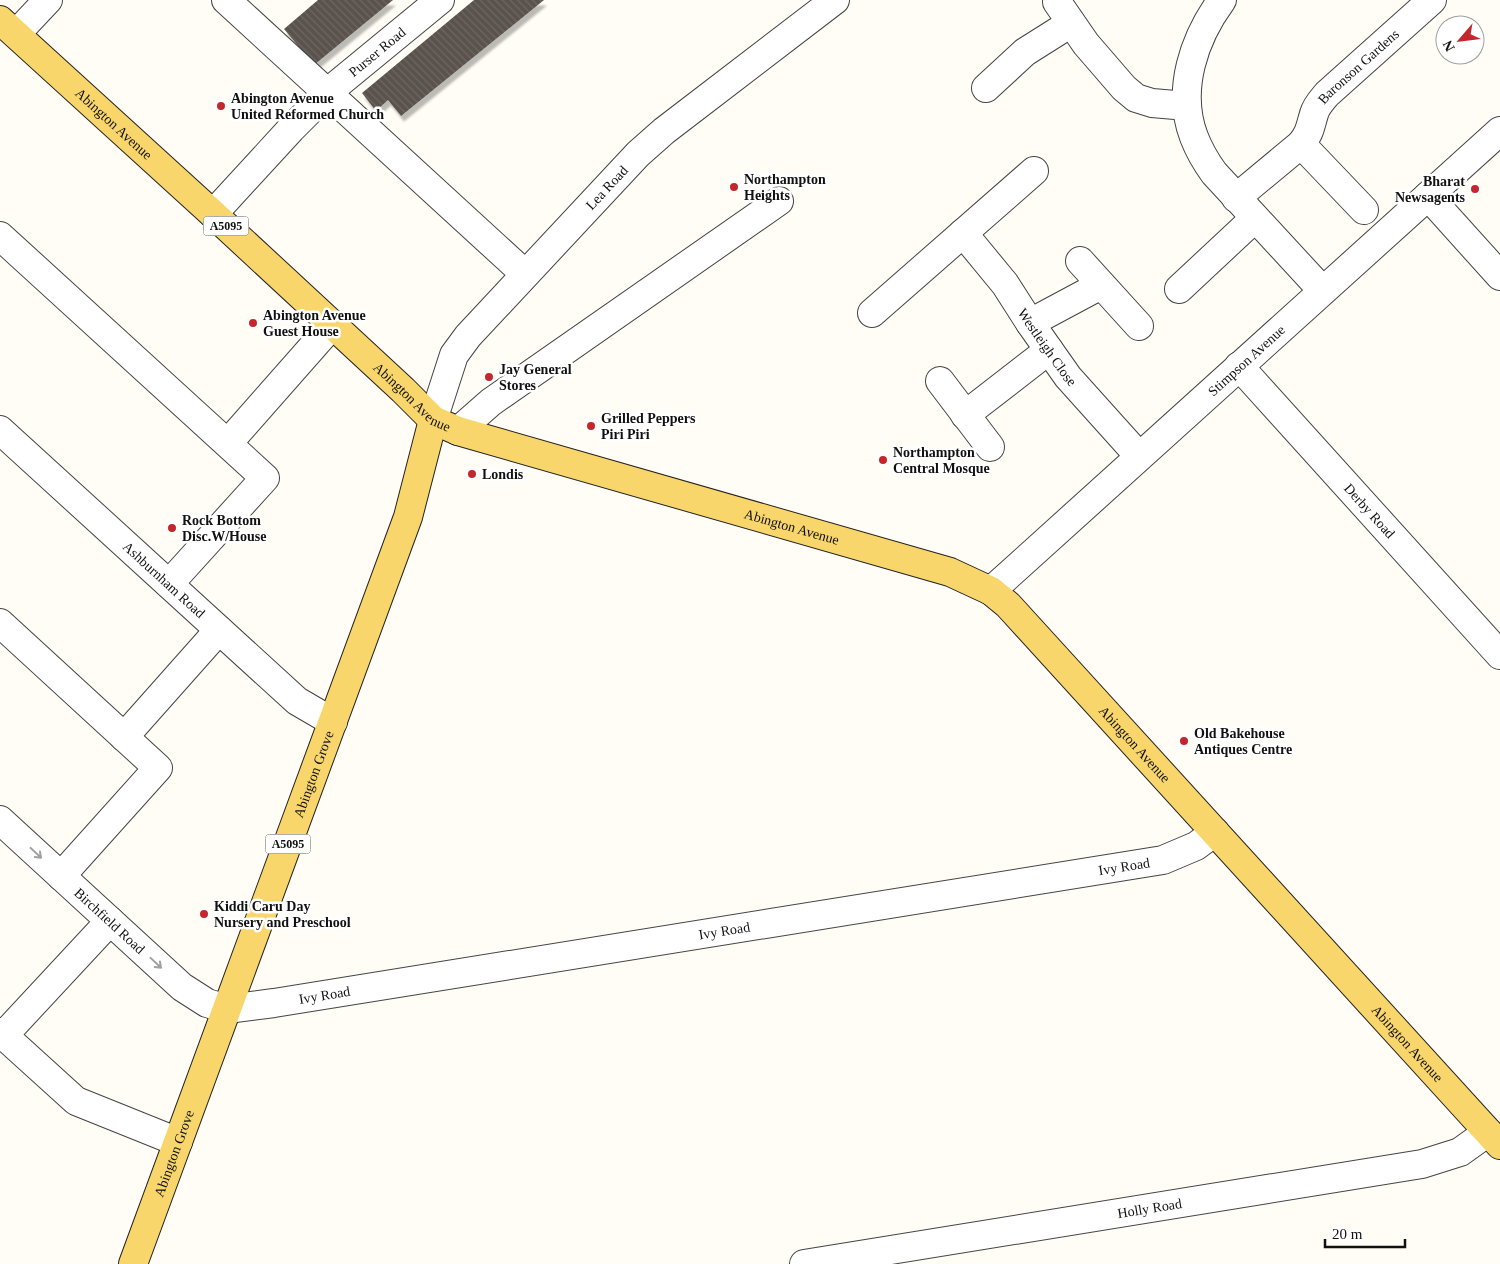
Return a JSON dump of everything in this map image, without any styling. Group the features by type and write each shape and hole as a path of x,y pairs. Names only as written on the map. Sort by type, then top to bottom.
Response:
{"main road":[{"name":"Abington Avenue","path":"8,27 332,325 446,425 950,572 991,591 1008,605 1494,1139"},
{"name":"Abington Grove","path":"132,1264 408,517 446,425"}],"street":[{"path":"8,27 48,0"},
{"path":"226,0 525,274"},
{"name":"Purser Road","path":"213,214 291,129 328,92 440,0"},
{"name":"Lea Road","path":"446,425 454,355 477,326 638,154 664,131 835,0"},
{"path":"1222,0 1198,40 1191,61 1187,106 1193,135 1202,155 1214,173 1322,290"},
{"name":"Baronson Gardens","path":"1236,198 1301,144 1311,129 1314,114 1319,103 1327,94 1432,0"},
{"path":"986,88 1025,52 1037,44 1064,12 1086,44 1124,88 1136,98 1152,103 1187,106"},
{"name":"Stimpson Avenue","path":"991,591 1500,131"},
{"path":"1301,144 1364,210"},
{"path":"872,313 1034,171"},
{"path":"1428,196 1500,276"},
{"path":"446,425 491,402 779,201"},
{"path":"1179,289 1255,218"},
{"name":"Westleigh Close","path":"963,233 1006,284 1030,323 1068,377 1139,456"},
{"path":"0,236 265,478 169,584"},
{"path":"1080,261 1139,326"},
{"path":"1030,323 1101,284"},
{"path":"228,444 332,325"},
{"path":"966,415 1049,350"},
{"name":"Derby Road","path":"1239,366 1500,655"},
{"path":"940,382 990,447"},
{"name":"Ashburnham Road","path":"0,430 297,701 333,722"},
{"path":"0,623 158,768 61,876"},
{"path":"124,737 219,630"},
{"name":"Birchfield Road","path":"0,820 182,987 207,1003 227,1009"},
{"name":"Ivy Road","path":"227,1009 1163,860 1196,846 1215,832"},
{"path":"110,920 2,1033 76,1101 178,1142"},
{"name":"Holly Road","path":"804,1264 1422,1164 1494,1139"}],"building":[{"path":"318,0 393,0 314,65 284,29"},
{"path":"474,0 544,0 401,116 388,100 376,111 362,93"}],"place":[{"name":"Abington Avenue United Reformed Church","path":"221,106"},
{"name":"Northampton Heights","path":"734,187"},
{"name":"Bharat Newsagents","path":"1475,189"},
{"name":"Abington Avenue Guest House","path":"253,323"},
{"name":"Jay General Stores","path":"489,377"},
{"name":"Grilled Peppers Piri Piri","path":"591,426"},
{"name":"Northampton Central Mosque","path":"883,460"},
{"name":"Londis","path":"472,474"},
{"name":"Rock Bottom Disc.W/House","path":"172,528"},
{"name":"Old Bakehouse Antiques Centre","path":"1184,741"},
{"name":"Kiddi Caru Day Nursery and Preschool","path":"204,914"}]}
